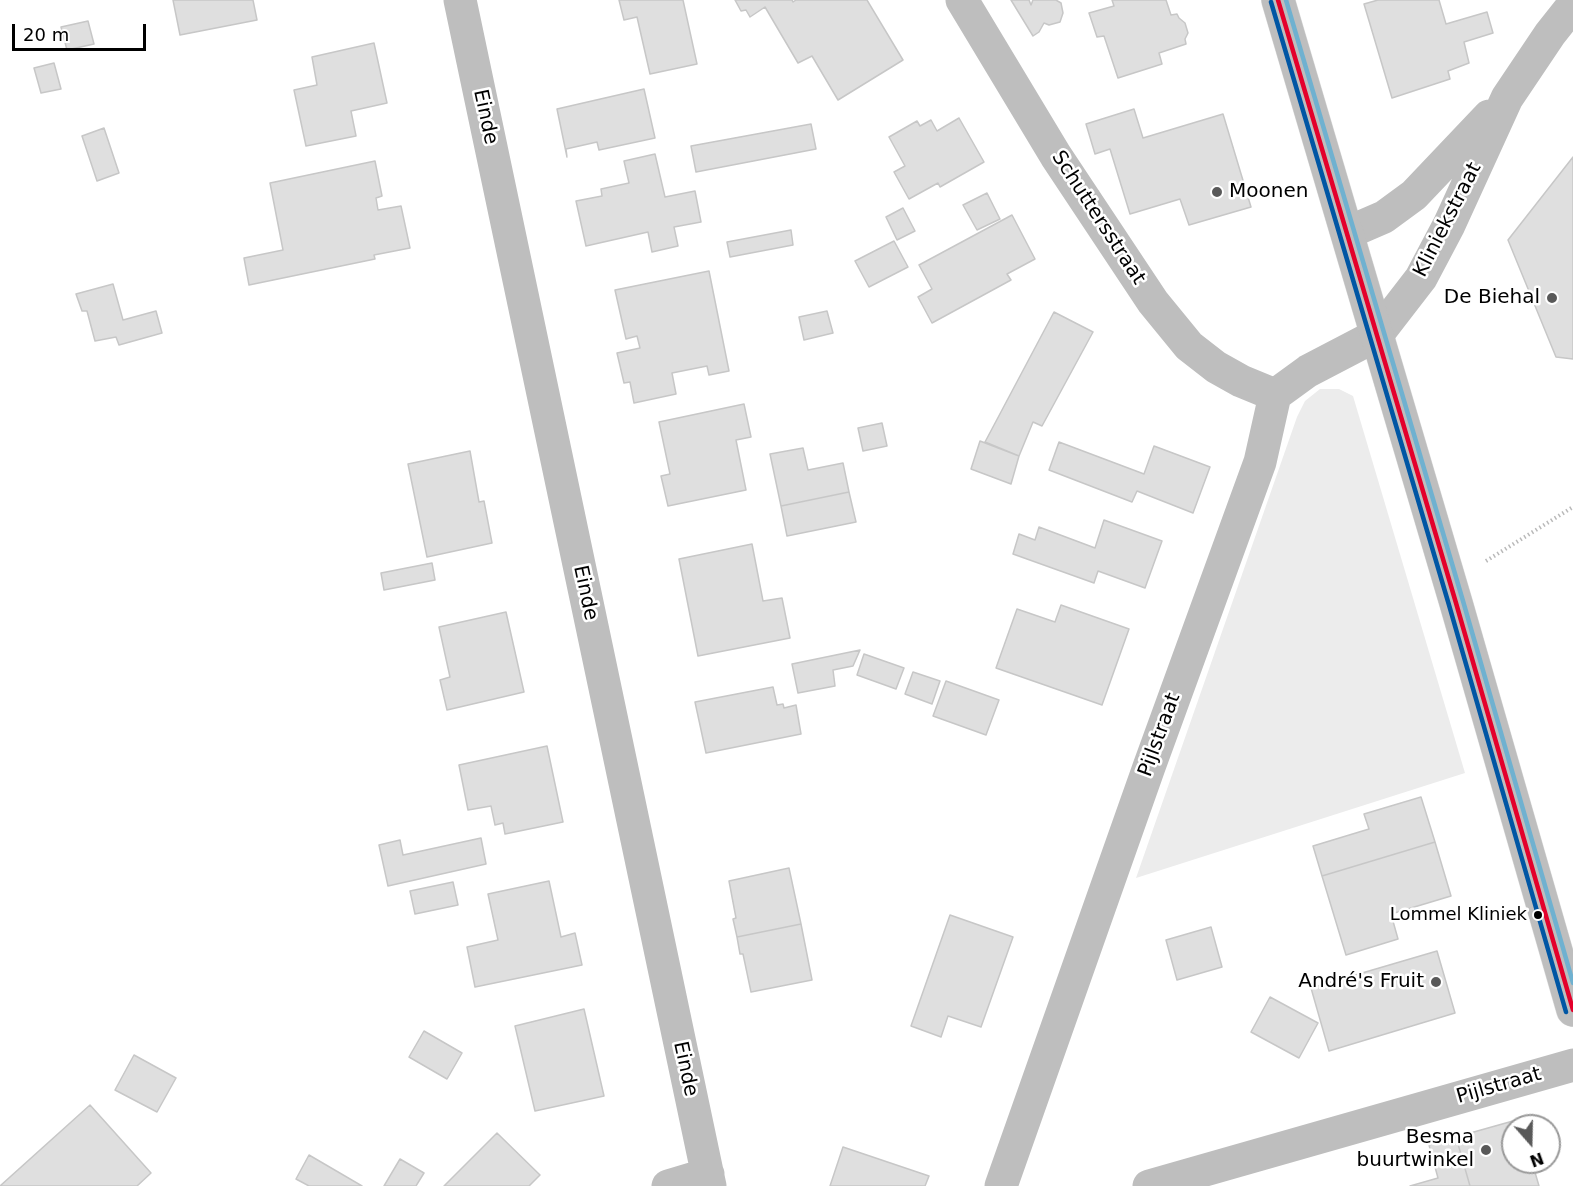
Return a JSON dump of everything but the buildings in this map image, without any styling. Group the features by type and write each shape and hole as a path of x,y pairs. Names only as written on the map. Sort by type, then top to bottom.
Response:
{"street":[{"name":"Einde","path":"460,0 709,1180"},
{"name":"Schuttersstraat","path":"962,0 1056,156 1153,302 1189,346 1216,367 1241,381 1275,395"},
{"path":"1278,0 1573,1010"},
{"name":"Kliniekstraat","path":"1377,335 1421,278 1449,225 1507,98 1550,34 1573,5"},
{"name":"Kliniekstraat","path":"1347,233 1384,217 1414,195 1507,98"},
{"path":"1275,395 1308,371 1377,335"},
{"name":"Pijlstraat","path":"1001,1186 1260,462 1275,395"},
{"name":"Pijlstraat","path":"1149,1186 1573,1065"},
{"path":"668,1186 709,1180"}],"path":[{"path":"1449,583 1573,507"}],"shaded area":[{"path":"1320,389 1339,389 1353,396 1465,773 1136,878 1297,417 1305,401"}],"transit line":[{"path":"1278,0 1456,603 1573,1010"},
{"path":"1286,0 1573,983"},
{"path":"1271,2 1449,605 1566,1012"}],"place":[{"name":"Moonen","path":"1217,192"},
{"name":"De Biehal","path":"1552,298"},
{"name":"Lommel Kliniek","path":"1538,915"},
{"name":"André's Fruit","path":"1436,982"},
{"name":"Besma buurtwinkel","path":"1486,1150"}]}
